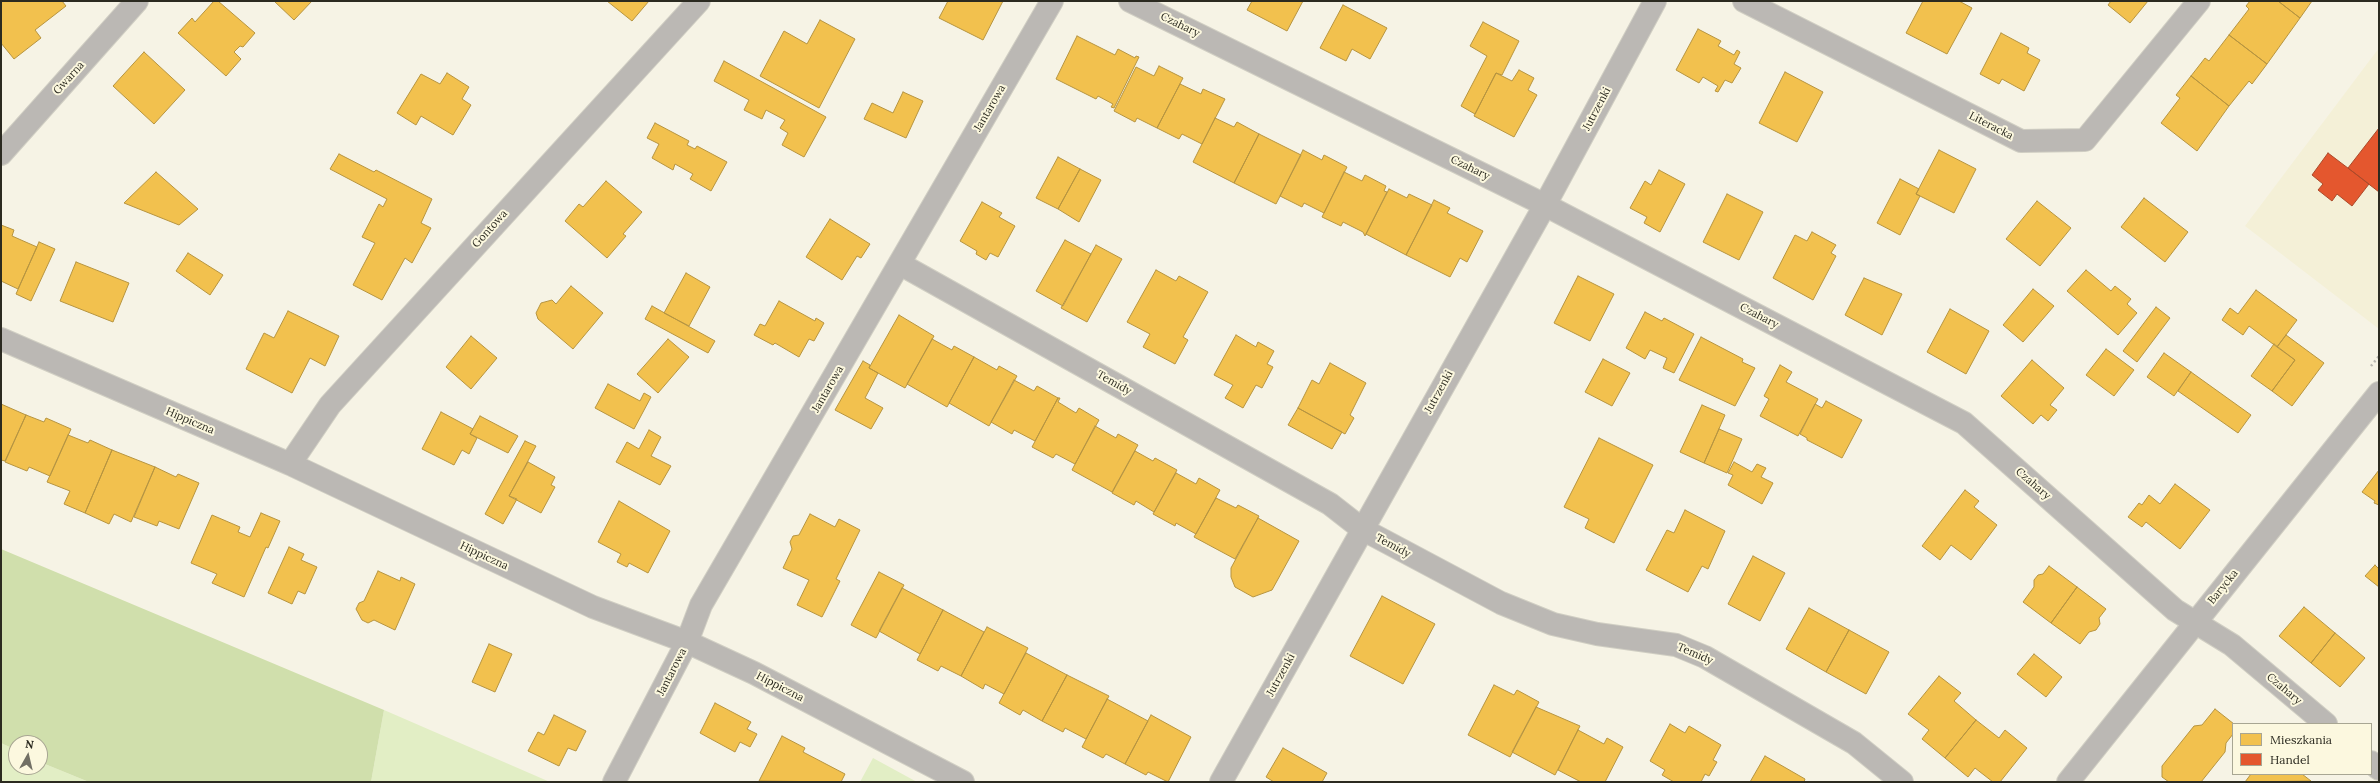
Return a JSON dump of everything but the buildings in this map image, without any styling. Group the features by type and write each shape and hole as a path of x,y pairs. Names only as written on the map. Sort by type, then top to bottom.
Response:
{"street":[{"name":"Gwarna","path":"1,154 137,1"},
{"name":"Gontowa","path":"290,464 330,405 699,1"},
{"name":"Jantarowa","path":"614,782 687,642 701,605 1052,1"},
{"name":"Czahary","path":"1130,1 1545,205 1964,423 2175,610 2232,645 2325,723"},
{"name":"Jutrzenki","path":"1221,782 1545,205 1655,1"},
{"name":"Literacka","path":"1744,1 2021,141 2086,140 2198,1"},
{"name":"Temidy","path":"900,264 1330,504 1362,529 1525,614 1553,624 1597,634 1676,645 1705,657 1854,743 1902,782"},
{"name":"Hippiczna","path":"1,339 290,464 593,608 687,642 754,673 963,782"},
{"name":"Barycka","path":"2068,782 2379,394"}],"shaded area":[{"path":"2379,48 2379,329 2245,226"}],"green space":[{"path":"1,549 384,710 371,782 89,782 48,765 48,735 8,735 8,746 1,743"},
{"path":"384,710 550,782 371,782"},
{"path":"1,743 8,746 8,775 48,775 48,765 89,782 1,782"},
{"path":"873,758 917,782 860,782"}]}
